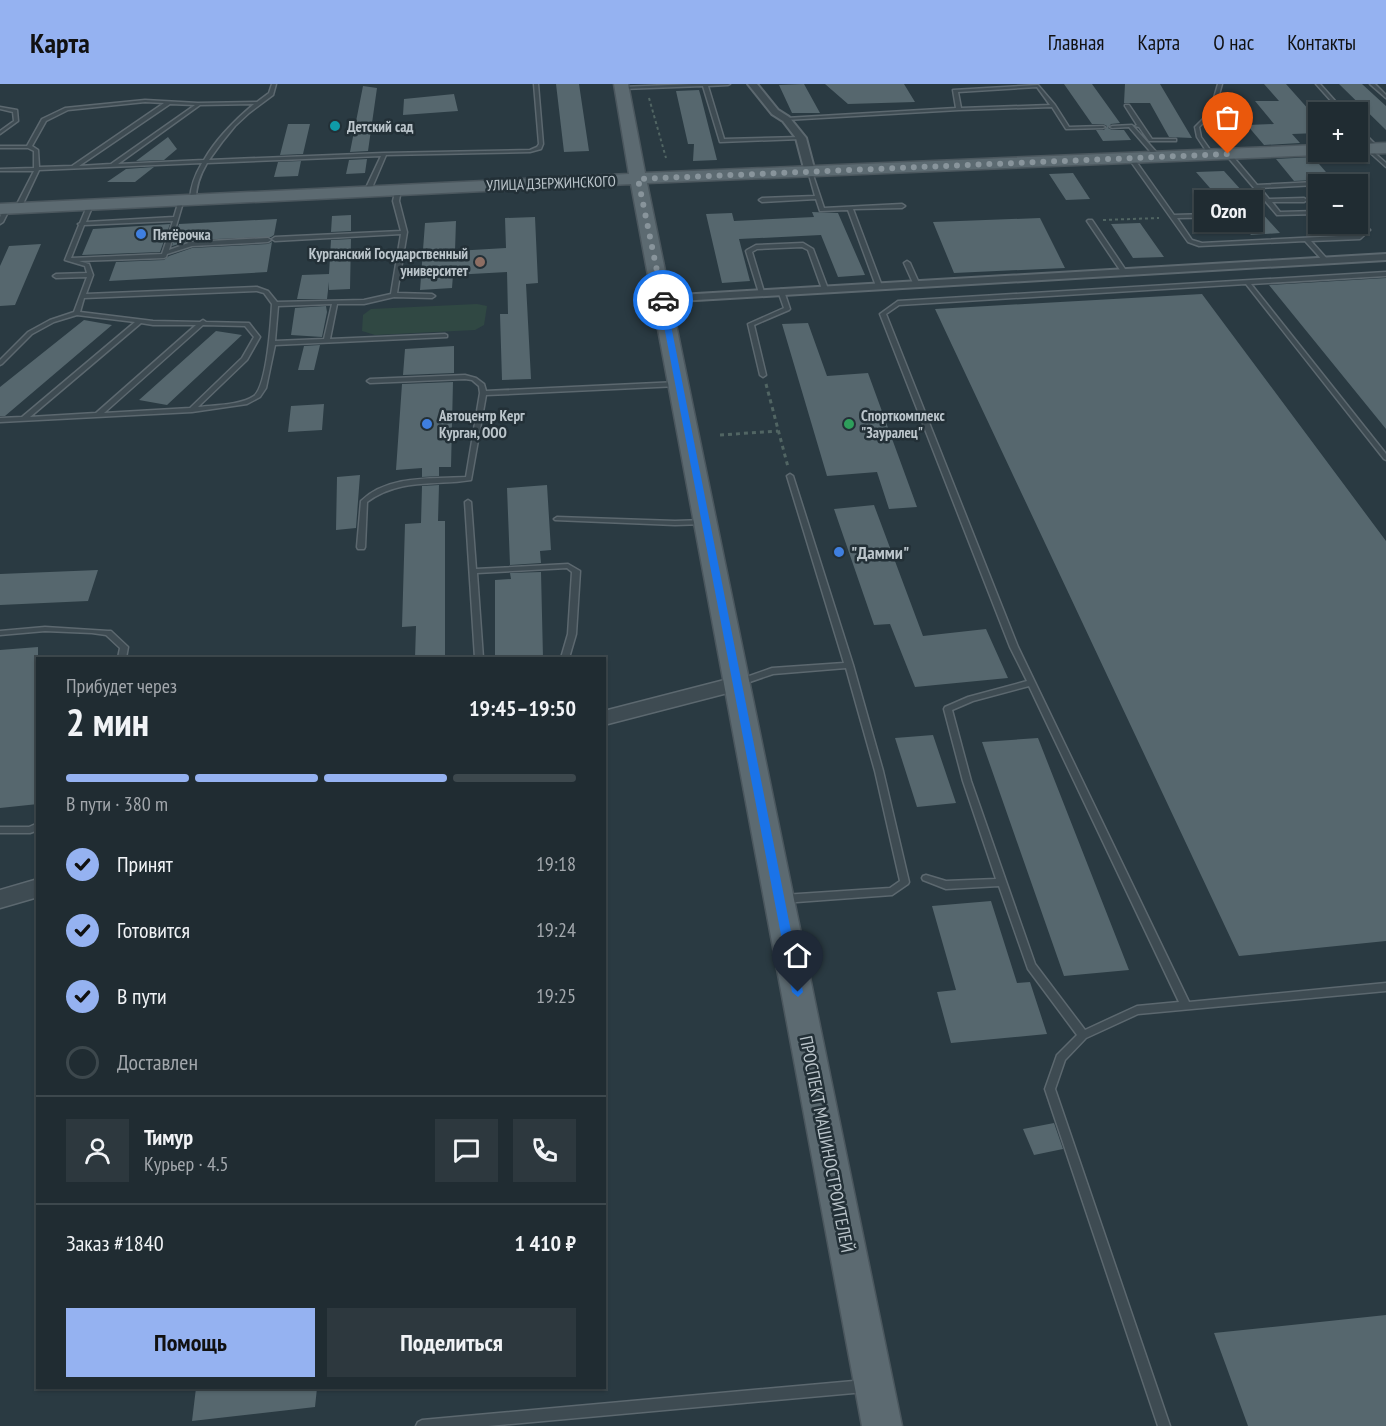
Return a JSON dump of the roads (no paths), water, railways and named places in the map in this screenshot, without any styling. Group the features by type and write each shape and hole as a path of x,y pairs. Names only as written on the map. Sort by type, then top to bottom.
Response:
{"main road":[{"name":"ПРОСПЕКТ МАШИНОСТРОИТЕЛЕЙ","path":"622,86 638,179 882,1426"},
{"name":"УЛИЦА ДЗЕРЖИНСКОГО","path":"6,212 187,199 368,190 1308,150"}],"street":[{"path":"752,84 801,138 810,172"},
{"path":"662,299 1386,258"},
{"path":"606,717 736,684"},
{"path":"0,899 36,889"}],"lane":[{"path":"165,253 175,219 206,161 234,123 256,103 271,94 274,84"},
{"path":"0,170 384,154 530,151 539,148 541,144 536,84"},
{"path":"705,84 722,141 801,138"},
{"path":"622,86 728,84"},
{"path":"1211,154 1198,137 1197,127 1212,112 1220,84"},
{"path":"1318,84 1334,102"},
{"path":"1372,84 1386,97"},
{"path":"959,109 955,91 1038,86 1068,128 1103,127"},
{"path":"29,147 44,120 67,109 145,102 256,103"},
{"path":"74,167 168,103"},
{"path":"112,166 198,104"},
{"path":"786,119 1053,106"},
{"path":"1126,106 1151,140 1173,140"},
{"path":"0,108 15,111 16,121 0,133"},
{"path":"1130,126 1156,156"},
{"path":"1112,127 1140,126"},
{"path":"0,147 29,147 36,150 37,169 6,212"},
{"path":"1372,148 1386,166"},
{"path":"368,190 384,154"},
{"path":"1228,154 1280,214 1308,213"},
{"path":"1131,158 1190,241 1201,245 1360,237 1363,234"},
{"path":"810,172 822,210 902,206"},
{"path":"1256,187 1308,184"},
{"path":"394,295 404,232 396,201 398,189"},
{"path":"762,200 818,197"},
{"path":"1269,201 1304,200"},
{"path":"68,260 90,205"},
{"path":"850,208 879,286"},
{"path":"1174,217 1243,215"},
{"path":"81,224 175,219"},
{"path":"1090,221 1124,272"},
{"path":"68,260 164,256 165,253 191,244 404,232"},
{"path":"1307,240 1326,261"},
{"path":"761,292 749,251 756,247 803,245 810,249 825,288"},
{"path":"68,260 87,265 90,275 77,313"},
{"path":"907,263 916,284"},
{"path":"1186,1006 1014,647 883,314 897,303 1386,274"},
{"path":"56,276 90,275"},
{"path":"1247,282 1386,458"},
{"path":"0,420 192,410 245,403 258,396 263,388 272,343 275,304 266,292 257,290 82,296"},
{"path":"764,375 751,324 787,309 781,291"},
{"path":"275,304 364,302 394,295 432,296"},
{"path":"327,341 335,302"},
{"path":"0,363 30,333 52,321 77,313 139,322 247,324 257,337 245,359 192,410"},
{"path":"23,419 139,322"},
{"path":"99,414 203,322"},
{"path":"272,343 445,336"},
{"path":"361,547 364,501 375,491 390,486 469,479 483,393 482,385 474,379 465,377 370,381"},
{"path":"483,393 678,384"},
{"path":"780,900 892,891 905,882 879,771 849,665 790,476"},
{"path":"468,502 478,657"},
{"path":"557,519 705,522"},
{"path":"473,571 568,566 576,571 572,634 565,657"},
{"path":"0,633 45,629 108,633 124,648 122,657"},
{"path":"736,684 772,670 849,665"},
{"path":"1031,683 971,699 948,709 967,781 1030,966 1083,1035"},
{"path":"0,830 30,830 36,827"},
{"path":"926,879 946,885 1000,882"},
{"path":"1164,1426 1050,1089 1061,1058 1083,1035 1137,1010 1386,987"},
{"path":"422,1426 874,1385"}],"place":[{"name":"Детский сад","path":"335,126"},
{"name":"Ozon","path":"1228,154"},
{"name":"Пятёрочка","path":"141,234"},
{"name":"Курганский Государственный университет","path":"480,262"},
{"name":"Автоцентр Керг Курган, ООО","path":"427,424"},
{"name":"Спорткомплекс \"Зауралец\"","path":"849,424"},
{"name":"\"Дамми\"","path":"839,552"}]}
